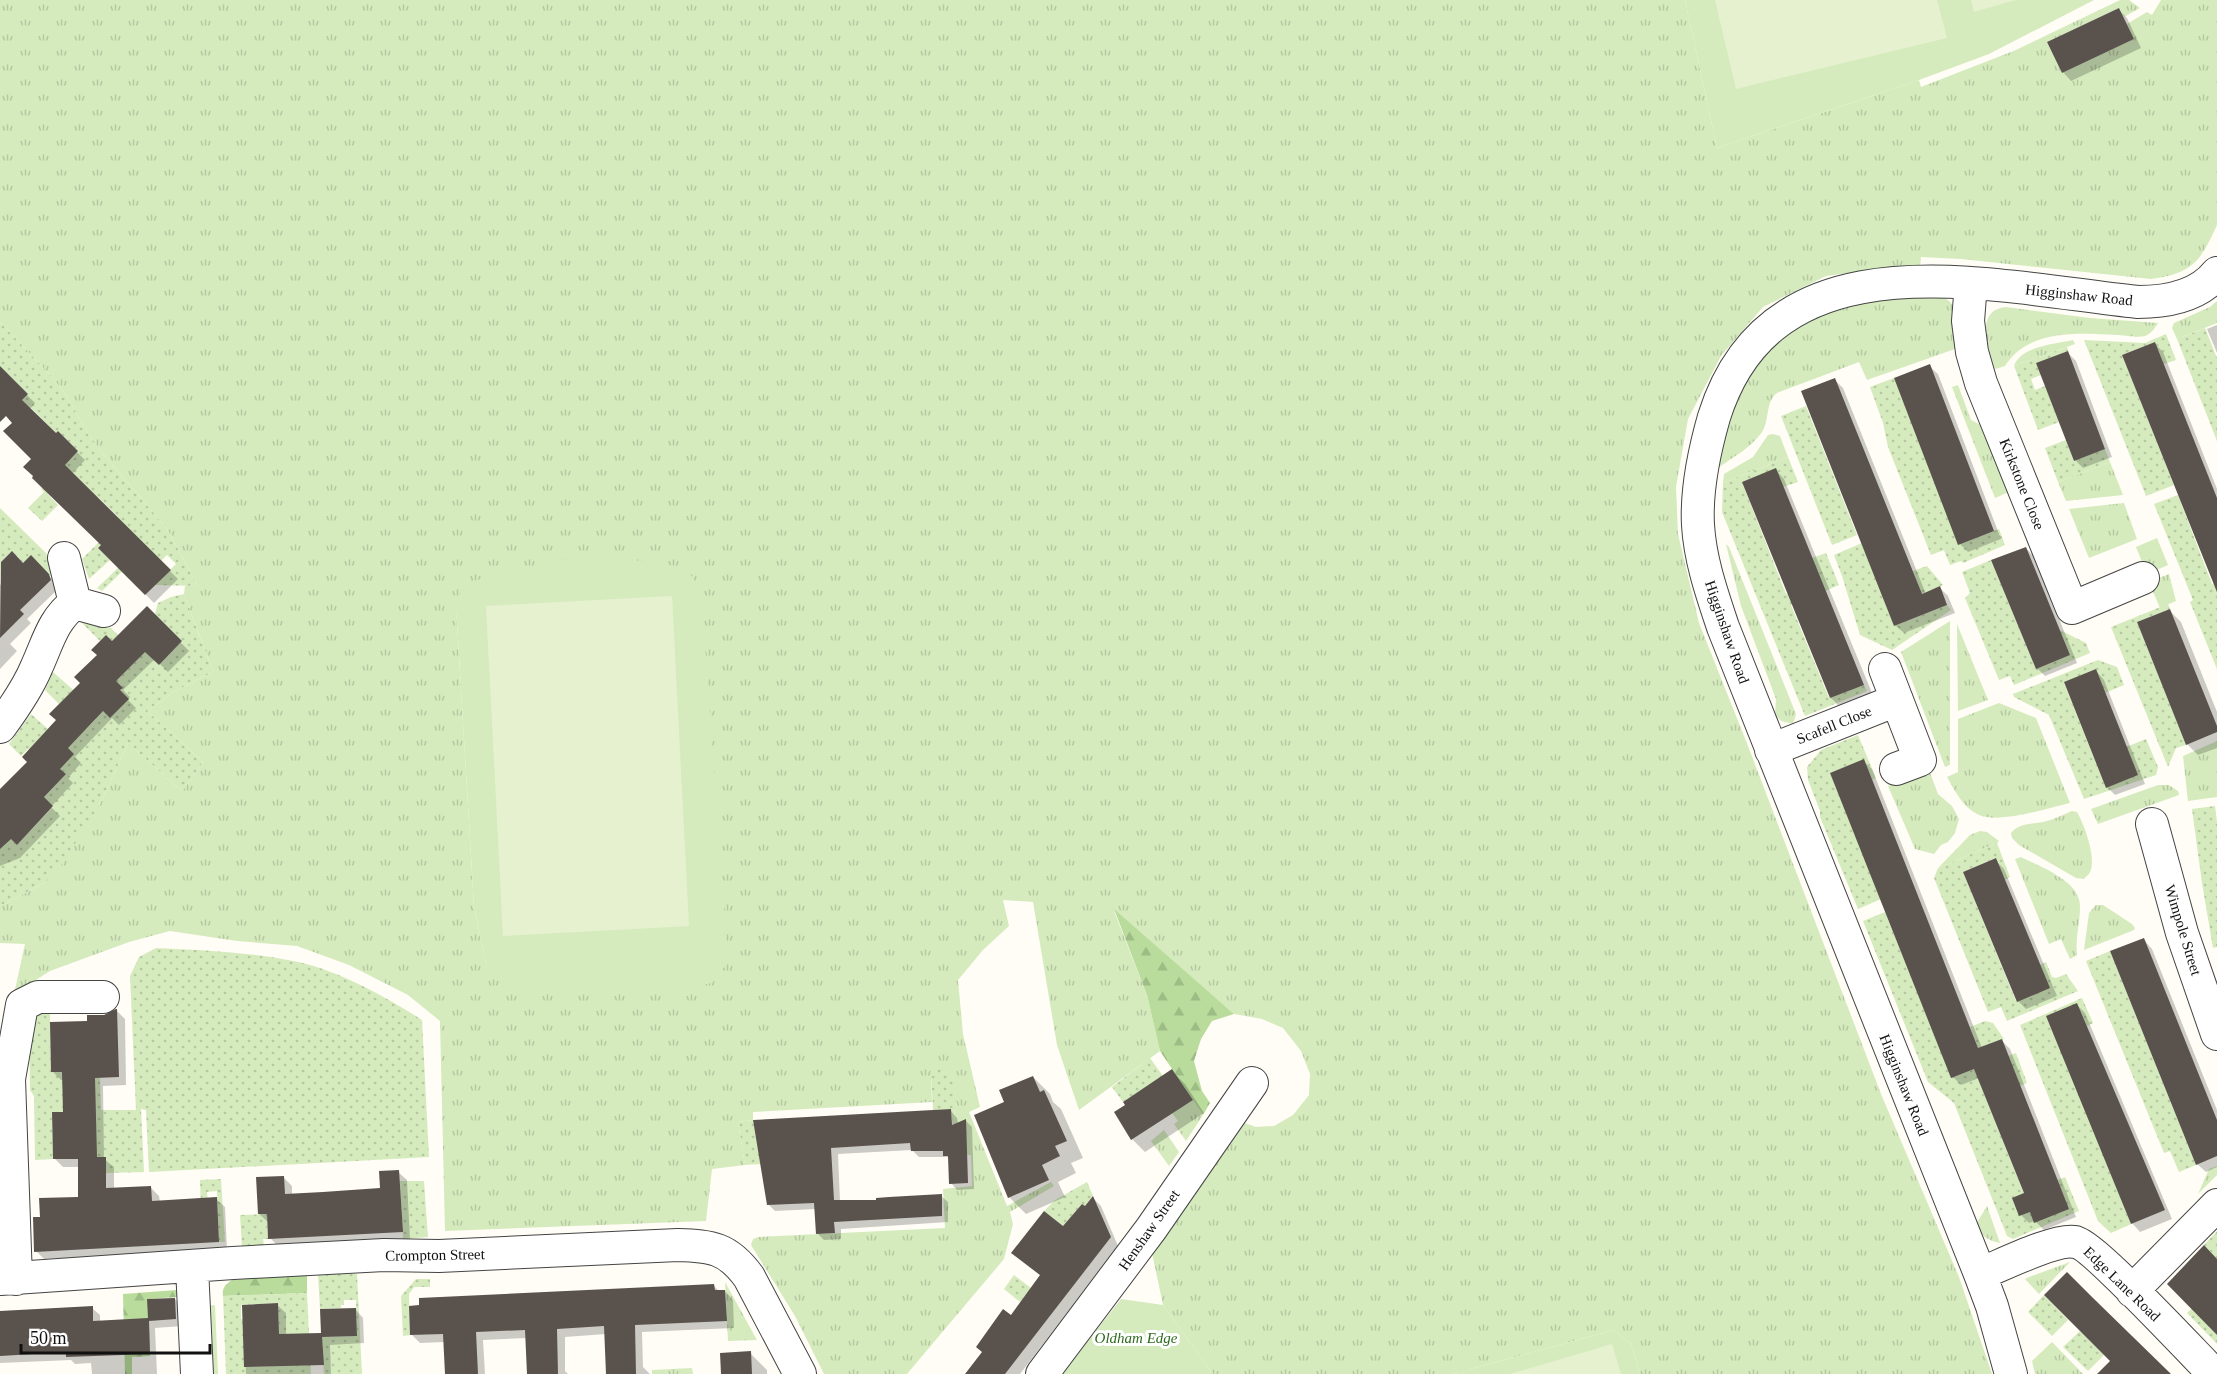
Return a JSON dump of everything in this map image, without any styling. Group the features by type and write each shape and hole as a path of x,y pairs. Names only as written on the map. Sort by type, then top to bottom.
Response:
{"street":[{"name":"Higginshaw Road","path":"2012,1374 1980,1274 1771,750 1712,592 1698,526 1700,478 1718,407 1733,371 1746,351 1764,333 1788,315 1817,300 1847,289 1882,283 1932,280 2130,301 2163,302 2197,290 2217,273"},
{"name":"Kirkstone Close","path":"1971,283 1968,321 1972,352 1990,404 2072,608 2143,578"},
{"path":"0,727 31,678 57,621 66,609 90,607 64,558"},
{"path":"1885,669 1920,760 1896,770"},
{"name":"Scafell Close","path":"1771,750 1897,700"},
{"name":"Wimpole Street","path":"2152,824 2182,933 2217,1034"},
{"path":"8,1279 9,1079 22,1005 38,997 103,997"},
{"name":"Henshaw Street","path":"1042,1374 1151,1228 1252,1083"},
{"path":"2132,1291 2217,1205"},
{"name":"Edge Lane Road","path":"1980,1274 2048,1247 2065,1242 2077,1242 2087,1248 2132,1291 2214,1374"},
{"name":"Crompton Street","path":"8,1279 384,1255 439,1256 678,1245 705,1246 724,1252 739,1263 749,1277 800,1374"},
{"path":"192,1267 197,1374"}],"green space":[{"path":"0,0 1685,0 1717,148 1919,80 1921,87 2016,50 2120,0 2129,0 2140,8 2124,17 2119,8 2047,42 2062,73 2134,39 2127,24 2147,12 2152,15 2161,0 2217,0 2217,225 2200,257 2193,264 2177,273 2151,279 1961,259 1921,257 1920,267 1826,276 1763,307 1721,356 1688,419 1676,487 1678,534 1699,623 1881,1094 1959,1277 1992,1374 1640,1374 1631,1344 1614,1330 1452,1374 1213,1374 1163,1305 1152,1253 1242,1122 1256,1127 1274,1126 1293,1115 1309,1095 1310,1074 1301,1051 1283,1028 1262,1019 1234,1014 1114,911 1147,995 1160,1051 1079,1110 1057,1045 1033,902 1003,900 1009,926 983,950 958,980 963,1034 980,1107 969,1112 1007,1206 1051,1182 1054,1186 1010,1212 1013,1224 1004,1259 907,1374 824,1374 795,1316 751,1245 753,1239 758,1237 945,1228 943,1189 972,1186 971,1155 958,1155 954,1078 931,1077 932,1102 753,1112 753,1120 738,1122 745,1165 712,1169 706,1221 445,1231 440,1021 408,995 349,965 297,946 237,941 170,931 129,942 50,971 14,994 25,944 0,943 0,906 44,883 100,804 128,743 182,791 203,762 147,711 175,691 213,672 184,594 185,586 198,586 167,529 93,442 66,395 52,377 0,322","holes":["456,606 487,968 474,906"]},
{"path":"1685,0 2094,0 1989,54 1717,148"},
{"path":"1715,0 1937,0 1947,38 1736,89"},
{"path":"1971,0 2016,0 1974,12"},
{"path":"1889,297 1943,297 1949,301 1954,307 1957,320 1955,349 1867,380 1859,362 1777,393 1771,401 1764,427 1758,438 1718,468 1737,397 1748,375 1764,355 1796,329 1820,316 1845,306"},
{"path":"2217,301 2217,323 2177,339 2172,328 2174,323 2210,307"},
{"path":"2006,307 2090,318 2158,323 2151,332 2142,337 2070,334 2040,339 2015,354 2005,366 1995,369 1987,341 1987,323 1990,315"},
{"path":"0,322 52,377 66,395 93,442 167,529 198,586 155,585 176,564 167,555 159,563 130,564 102,591 97,588 118,568 122,523 98,548 110,560 89,579 82,559 102,539 99,537 118,517 98,497 80,515 91,491 71,471 48,494 58,505 42,521 28,508 44,492 41,489 78,451 58,431 33,457 49,426 29,406 16,419 9,413 28,394 8,374 0,381 2,368 0,366"},
{"path":"2205,328 2217,358 2217,441 2177,339"},
{"path":"2166,334 2176,360 2164,364 2155,342 2122,355 2174,485 2146,496 2084,340 2145,343"},
{"path":"2073,340 2075,344 2014,366 2018,359 2031,350"},
{"path":"2067,347 2068,351 2037,363 2041,375 2031,379 2035,390 2045,386 2059,422 2038,430 2014,366"},
{"path":"1894,378 1959,544 1999,529 2005,545 1963,563 1961,561 1950,565 1944,550 1931,555 1888,447 1883,423 1870,387"},
{"path":"1958,385 1971,420 1983,426 2009,492 1995,498 1952,387"},
{"path":"1806,406 1857,535 1832,545 1781,416"},
{"path":"1768,435 1780,436 1788,457 1723,483 1724,474 1753,457"},
{"path":"2066,440 2074,461 2105,449 2110,462 2058,482 2045,448"},
{"path":"1788,457 1798,482 1783,487 1776,469 1742,482 1786,594 1795,591 1799,601 1791,605 1829,698 1864,685 1867,691 1805,716 1722,512 1723,483"},
{"path":"2110,462 2123,495 2066,501 2058,482"},
{"path":"2178,495 2212,584 2217,583 2217,669 2190,602 2193,600 2154,504"},
{"path":"2124,503 2137,539 2089,558 2069,509"},
{"path":"0,508 46,553 53,578 31,556 23,563 14,553 10,553 1,562 0,583"},
{"path":"2157,538 2168,565 2147,574 2136,547"},
{"path":"1862,543 1894,626 1947,605 1951,610 1892,650 1860,635 1834,555"},
{"path":"1726,544 1796,714 1793,724 1781,721 1775,715 1776,699 1741,606"},
{"path":"1826,553 1839,585 1818,594 1812,558"},
{"path":"568,559 627,559 686,568 701,590 728,962 712,983 666,992 527,986 487,968 474,906 456,606 464,583"},
{"path":"1991,560 2036,668 2070,655 2060,630 2086,643 2090,653 2014,685 2010,676 1999,680 1965,598 1970,593 1962,572"},
{"path":"1927,566 1943,585 1921,594 1913,571"},
{"path":"2169,574 2176,601 2160,608 2149,582"},
{"path":"184,594 213,672 175,691 147,711 203,762 182,791 128,743 100,804 62,864 44,883 0,906 0,841 11,839 17,845 53,807 44,797 66,774 60,769 60,741 76,739 96,719 70,693 59,704 45,690 53,672 79,695 83,692 110,718 122,688 100,666 119,678 137,660 112,641 100,641 81,622 111,628 126,643 131,638 159,665 182,641 155,614 158,603"},
{"path":"672,596 689,926 503,936 486,606"},
{"path":"2168,604 2170,609 2137,622 2186,745 2176,748 2168,767 2111,627"},
{"path":"1950,621 1950,765 1945,767 1901,652"},
{"path":"1957,624 1988,700 1958,711"},
{"path":"2098,660 2117,667 2124,685 2105,693 2096,670 2064,683 2106,788 2137,775 2126,747 2146,739 2158,767 2156,775 2084,799 2049,715 2014,697 2013,694"},
{"path":"1999,703 2036,718 2070,803 1997,818 1977,814 1960,798 1947,777 1958,772 1958,719"},
{"path":"31,714 48,729 32,753 28,749 21,756 9,744"},
{"path":"1858,735 1876,778 1872,780 1864,760 1830,773 1881,899 1858,909 1820,817 1820,811 1808,780 1807,767 1821,750"},
{"path":"2217,741 2217,797 2188,801 2183,756"},
{"path":"1929,770 1938,794 1952,806 1959,819 1955,833 1934,854 1915,849 1888,786"},
{"path":"2158,785 2169,785 2178,791 2179,795 2098,824 2091,809"},
{"path":"2215,806 2217,947 2213,948 2192,809"},
{"path":"2072,811 2077,812 2080,817 2091,850 2092,866 2090,873 2084,879 2076,878 2019,845 2012,838 2011,833 2022,826 2047,821"},
{"path":"1980,831 1987,832 1999,841 1938,868 1970,835"},
{"path":"1997,843 2010,877 2004,880 1995,858 1963,872 2016,1001 2040,965 2046,962 2052,977 2056,978 2066,974 2078,991 2007,1021 2001,1007 1988,1012 1934,878 1938,868"},
{"path":"2021,857 2067,882 2079,898 2077,955 2070,959 2061,939 2049,944 2015,859"},
{"path":"2096,905 2103,905 2135,928 2084,950 2089,913"},
{"path":"1114,909 1234,1014 1212,1021 1201,1039 1194,1061 1202,1091 1210,1103 1203,1115 1160,1051 1147,995"},
{"path":"1885,912 1952,1077 1983,1066 1978,1078 2024,1193 2065,1177 2079,1211 2013,1239 2007,1236 1954,1103 1928,1082 1863,921"},
{"path":"156,948 239,953 305,964 358,984 392,1001 422,1020 429,1157 149,1172 146,1110 141,1109 144,1172 106,1173 106,1158 97,1157 63,1100 63,1112 52,1112 53,1159 35,1160 34,1096 30,1090 29,1014 50,1014 51,1072 86,1071 100,1078 101,1110 136,1110 130,976 139,957"},
{"path":"2110,951 2196,1165 2179,1172 2170,1151 2164,1153 2086,961"},
{"path":"2082,998 2093,1023 2087,1026 2077,1003 2100,1146 2131,1224 2111,1233 2098,1221 2020,1025"},
{"path":"1985,1021 1993,1023 2004,1039 1978,1048 1970,1027"},
{"path":"2016,1053 2027,1083 2020,1086 2003,1058"},
{"path":"1150,1058 1163,1076 1123,1102 1112,1087"},
{"path":"949,1066 950,1078 955,1078 957,1108 954,1109 958,1155 955,1155 951,1109 933,1110 931,1076 938,1076 937,1067"},
{"path":"1193,1100 1203,1115 1186,1141 1174,1124 1178,1121 1172,1113"},
{"path":"753,1120 761,1164 745,1165 738,1122"},
{"path":"1164,1130 1179,1152 1169,1166 1151,1141"},
{"path":"2217,1166 2217,1175 2198,1194 2209,1169"},
{"path":"221,1179 225,1242 219,1242 217,1191 207,1192 208,1207 201,1208 200,1180"},
{"path":"400,1181 424,1181 428,1237 403,1239"},
{"path":"1087,1182 1093,1196 1085,1206 1082,1204 1063,1226 1044,1211 1055,1200"},
{"path":"1987,1206 2000,1243 1985,1237 1976,1224"},
{"path":"267,1214 268,1239 263,1239 264,1246 242,1247 240,1215"},
{"path":"2217,1231 2217,1271 2211,1252 2204,1245"},
{"path":"2070,1262 2039,1294 2025,1279 2029,1277"},
{"path":"307,1274 307,1293 223,1296 224,1287 232,1280"},
{"path":"318,1274 357,1274 362,1374 324,1374 321,1337 357,1336 356,1300 344,1300 341,1308 320,1309"},
{"path":"1014,1275 1031,1288 1020,1302 1004,1289"},
{"path":"416,1279 430,1279 430,1287 414,1287 409,1294 410,1335 403,1336 401,1296"},
{"path":"725,1282 757,1340 728,1341"},
{"path":"2217,1284 2215,1290 2194,1311 2217,1335 2217,1344 2187,1313"},
{"path":"177,1290 179,1297 148,1299 150,1356 132,1357 132,1374 125,1374 123,1294"},
{"path":"307,1293 311,1374 226,1374 223,1296","holes":["278,1303 280,1366 244,1367 245,1319 241,1319 241,1305"]},
{"path":"2044,1295 2068,1320 2052,1336 2028,1312"},
{"name":"Oldham Edge","path":"1121,1299 1163,1305 1213,1374 1062,1374"},
{"path":"215,1305 218,1374 208,1374 205,1306"},
{"path":"1614,1330 1631,1344 1640,1374 1452,1374"},
{"path":"2080,1331 2104,1355 2088,1371 2063,1347"},
{"path":"2052,1342 2083,1374 2035,1374 2032,1361"},
{"path":"1612,1344 1621,1374 1510,1374"},
{"path":"692,1368 693,1374 652,1374 652,1370"}],"building":[{"path":"2119,8 2134,39 2062,73 2047,42"},
{"path":"2155,342 2217,498 2217,592 2122,355"},
{"path":"2068,351 2105,449 2074,461 2036,363"},
{"path":"1930,364 1994,531 1958,545 1894,378"},
{"path":"0,366 28,394 22,400 78,451 65,465 171,570 145,595 98,548 101,545 23,467 31,459 3,431 12,423 6,416 0,422"},
{"path":"1835,378 1922,594 1940,586 1947,605 1894,626 1801,391"},
{"path":"1776,468 1864,685 1830,698 1742,482"},
{"path":"2026,547 2070,655 2036,669 1991,560"},
{"path":"12,551 23,563 31,555 49,574 51,580 20,610 24,614 0,638 1,562"},
{"path":"147,606 182,641 159,665 145,652 116,681 123,688 120,690 129,699 110,718 103,711 68,748 74,754 60,769 66,774 44,797 53,806 17,845 11,839 0,849 0,789 27,762 22,757 56,720 49,714 80,683 74,677 97,655 91,650 106,635 112,641"},
{"path":"2170,609 2217,726 2217,732 2186,745 2137,622"},
{"path":"2096,669 2138,775 2106,788 2064,682"},
{"path":"1864,759 1978,1048 2002,1039 2069,1209 2034,1223 2030,1212 2019,1216 2012,1198 2024,1193 1974,1069 1951,1078 1830,773"},
{"path":"1996,858 2050,988 2017,1002 1963,872"},
{"path":"2144,938 2217,1120 2217,1156 2196,1165 2110,951"},
{"path":"2077,1003 2165,1210 2131,1224 2046,1016"},
{"path":"117,1009 119,1077 95,1078 97,1157 106,1157 106,1188 151,1186 152,1201 217,1197 219,1242 34,1252 33,1217 40,1217 39,1198 78,1197 78,1159 53,1159 52,1112 63,1112 62,1072 51,1072 50,1022 87,1021 87,1015 104,1015"},
{"path":"1172,1069 1193,1100 1131,1140 1114,1112 1125,1105 1123,1102"},
{"path":"1033,1076 1040,1092 1044,1090 1067,1141 1055,1146 1060,1156 1042,1165 1049,1180 1008,1198 974,1115 1004,1102 999,1090"},
{"path":"951,1109 952,1125 966,1119 968,1183 949,1184 948,1156 943,1156 943,1151 911,1151 910,1143 831,1148 834,1200 876,1200 876,1198 942,1194 942,1216 834,1222 835,1233 816,1234 814,1203 767,1205 753,1120"},
{"path":"399,1170 403,1232 268,1239 267,1214 258,1214 256,1177 284,1176 285,1194 380,1188 379,1171"},
{"path":"1093,1196 1111,1237 1005,1374 965,1374 982,1352 976,1347 1003,1309 1011,1315 1040,1275 1011,1253 1044,1211 1063,1226 1082,1204 1085,1206"},
{"path":"2204,1245 2217,1259 2217,1335 2167,1284"},
{"path":"2067,1272 2171,1374 2097,1374 2110,1361 2044,1295"},
{"path":"714,1284 715,1290 725,1290 727,1321 635,1325 636,1374 606,1374 604,1326 557,1329 558,1374 527,1374 525,1330 476,1332 478,1374 445,1374 443,1334 410,1335 409,1306 419,1305 419,1298"},
{"path":"175,1298 176,1319 149,1321 150,1354 66,1357 66,1352 0,1356 0,1311 93,1306 93,1321 148,1318 147,1299"},
{"path":"278,1303 279,1334 321,1333 320,1309 356,1308 357,1336 322,1337 324,1365 244,1367 242,1305"},
{"path":"751,1351 752,1374 721,1374 720,1353"}]}
